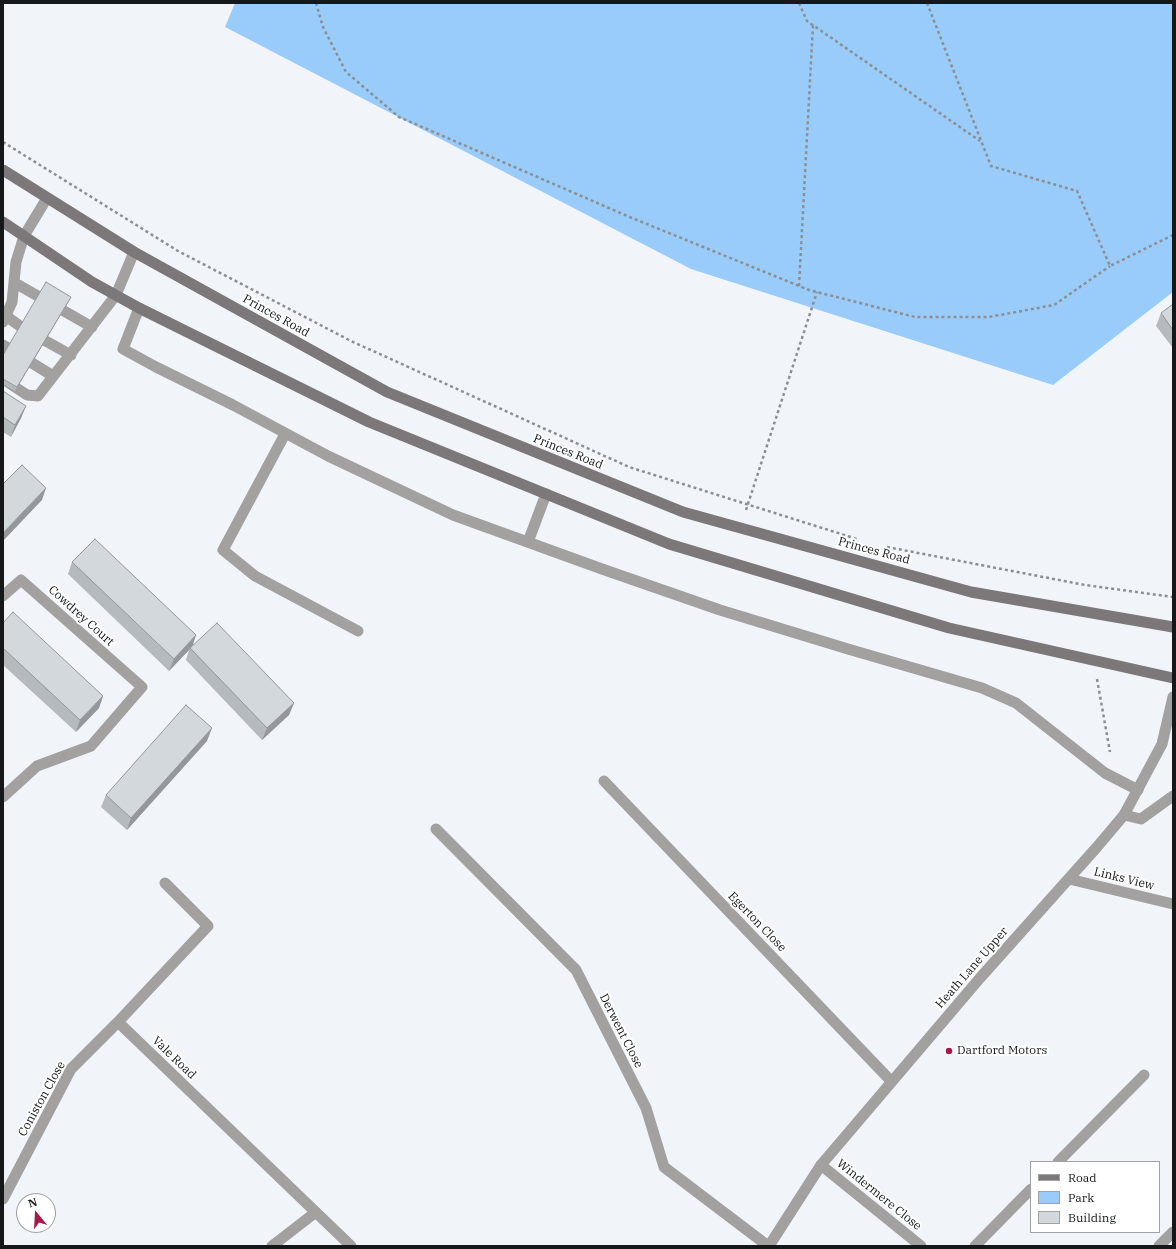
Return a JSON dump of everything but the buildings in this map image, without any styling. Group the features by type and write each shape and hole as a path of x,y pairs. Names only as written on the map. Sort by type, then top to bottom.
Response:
{"main road":[{"name":"Princes Road","path":"3,170 134,252 387,392 683,512 971,592 1173,627"},
{"path":"3,222 92,282 139,308 368,422 669,544 949,628 1173,678"}],"street":[{"path":"47,198 24,236 16,262 12,302 5,319 71,355"},
{"path":"3,379 27,395 38,396 116,295 134,252"},
{"path":"15,283 92,327"},
{"path":"139,308 123,349 328,456 453,515 528,542 720,610 848,650 982,688 1016,703 1105,773 1138,790"},
{"path":"3,345 53,376"},
{"path":"285,434 223,550 255,576 358,631"},
{"path":"528,542 546,494"},
{"name":"Cowdrey Court","path":"3,596 21,580 142,688 91,746 37,766 3,797"},
{"name":"Heath Lane Upper","path":"769,1246 821,1165 891,1080 1124,815 1162,744 1173,697"},
{"name":"Egerton Close","path":"604,781 891,1080"},
{"path":"1124,815 1141,819 1173,796"},
{"name":"Derwent Close","path":"436,829 576,970 646,1108 664,1167 769,1246"},
{"name":"Links View","path":"1069,879 1173,904"},
{"path":"118,1022 208,926 165,883"},
{"name":"Coniston Close","path":"3,1199 71,1069 118,1022"},
{"name":"Vale Road","path":"118,1022 352,1246"},
{"path":"1059,1161 1144,1075"},
{"name":"Windermere Close","path":"821,1165 921,1246"},
{"path":"975,1246 1030,1190"},
{"path":"272,1246 316,1212"},
{"path":"1159,1246 1173,1232"}],"path":[{"path":"316,3 323,27 346,72 399,117 632,218 817,292 915,317 989,317 1054,305 1110,266 1173,235"},
{"path":"798,3 807,21 980,142"},
{"path":"927,3 980,142 991,166 1076,191 1110,266"},
{"path":"799,286 813,25"},
{"path":"3,142 178,251 351,340 629,467 864,541"},
{"path":"742,529 748,504 817,292"},
{"path":"879,546 1085,585 1173,597"},
{"path":"1084,589 1085,585"},
{"path":"1098,672 1096,682 1116,778"}],"green space":[{"path":"235,3 1173,3 1173,292 1053,385 691,269 225,27"}],"place":[{"name":"Dartford Motors","path":"949,1051"}]}
